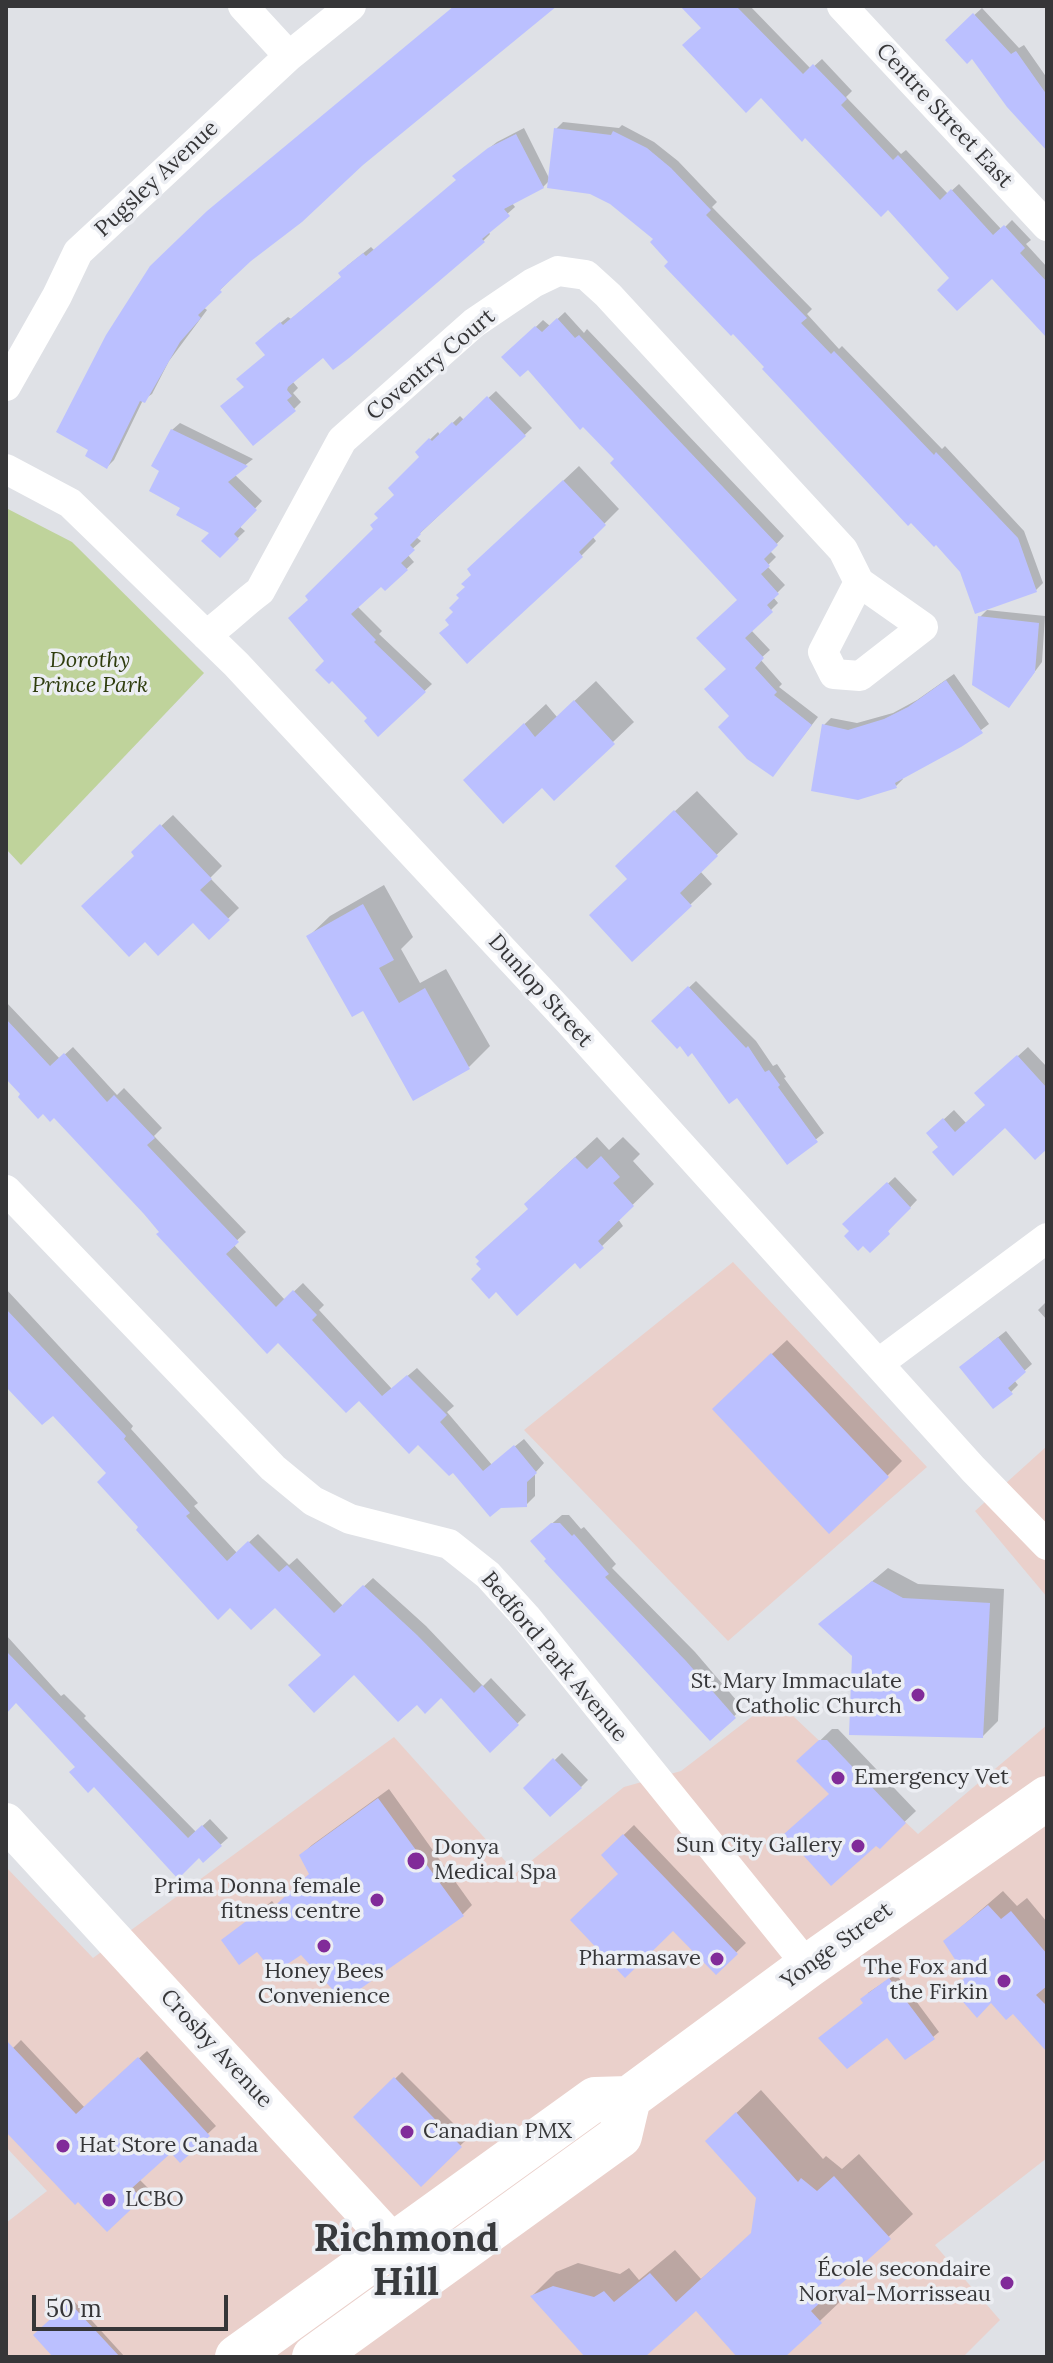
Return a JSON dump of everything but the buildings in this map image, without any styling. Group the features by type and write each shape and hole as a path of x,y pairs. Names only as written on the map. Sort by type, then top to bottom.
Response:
{"main road":[{"name":"Yonge Street","path":"237,2357 595,2099 629,2098 808,1966 1047,1798"},
{"path":"314,2357 620,2136 629,2098"}],"street":[{"path":"243,6 289,56"},
{"name":"Pugsley Avenue","path":"6,386 78,252 289,56 351,6"},
{"name":"Centre Street East","path":"842,6 1047,226"},
{"name":"Coventry Court","path":"206,635 260,591 342,440 474,323 533,283 558,271 586,275 608,295 843,550 859,582"},
{"name":"Dunlop Street","path":"6,469 70,503 206,635 517,965 973,1469 1047,1545"},
{"name":"Bedford Park Avenue","path":"6,1190 273,1468 313,1501 350,1519 449,1544 488,1575 526,1617 808,1966"},
{"path":"879,1363 1047,1238"},
{"name":"Crosby Avenue","path":"6,1822 393,2243 428,2275"}],"shaded area":[{"path":"733,1262 927,1467 728,1641 524,1430"},
{"path":"1047,1446 1047,1597 975,1511"},
{"path":"775,1699 918,1834 1047,1725 1047,2158 935,2245 1000,2320 963,2357 6,2357 6,2223 47,2191 6,2147 6,1867 93,1958 394,1737 516,1873 624,1787 681,1771"}],"green space":[{"name":"Dorothy Prince Park","path":"6,508 72,542 204,673 21,865 6,849"}],"place":[{"name":"St. Mary Immaculate Catholic Church","path":"918,1695"},
{"name":"Emergency Vet","path":"838,1778"},
{"name":"Sun City Gallery","path":"858,1846"},
{"name":"Donya Medical Spa","path":"416,1861"},
{"name":"Prima Donna female fitness centre","path":"377,1900"},
{"name":"Honey Bees Convenience","path":"324,1946"},
{"name":"Pharmasave","path":"717,1959"},
{"name":"The Fox and the Firkin","path":"1004,1981"},
{"name":"Canadian PMX","path":"407,2132"},
{"name":"Hat Store Canada","path":"63,2146"},
{"name":"LCBO","path":"109,2200"},
{"name":"École secondaire Norval-Morrisseau","path":"1007,2283"}],"district":[{"name":"Richmond Hill","path":"406,2262"}]}
